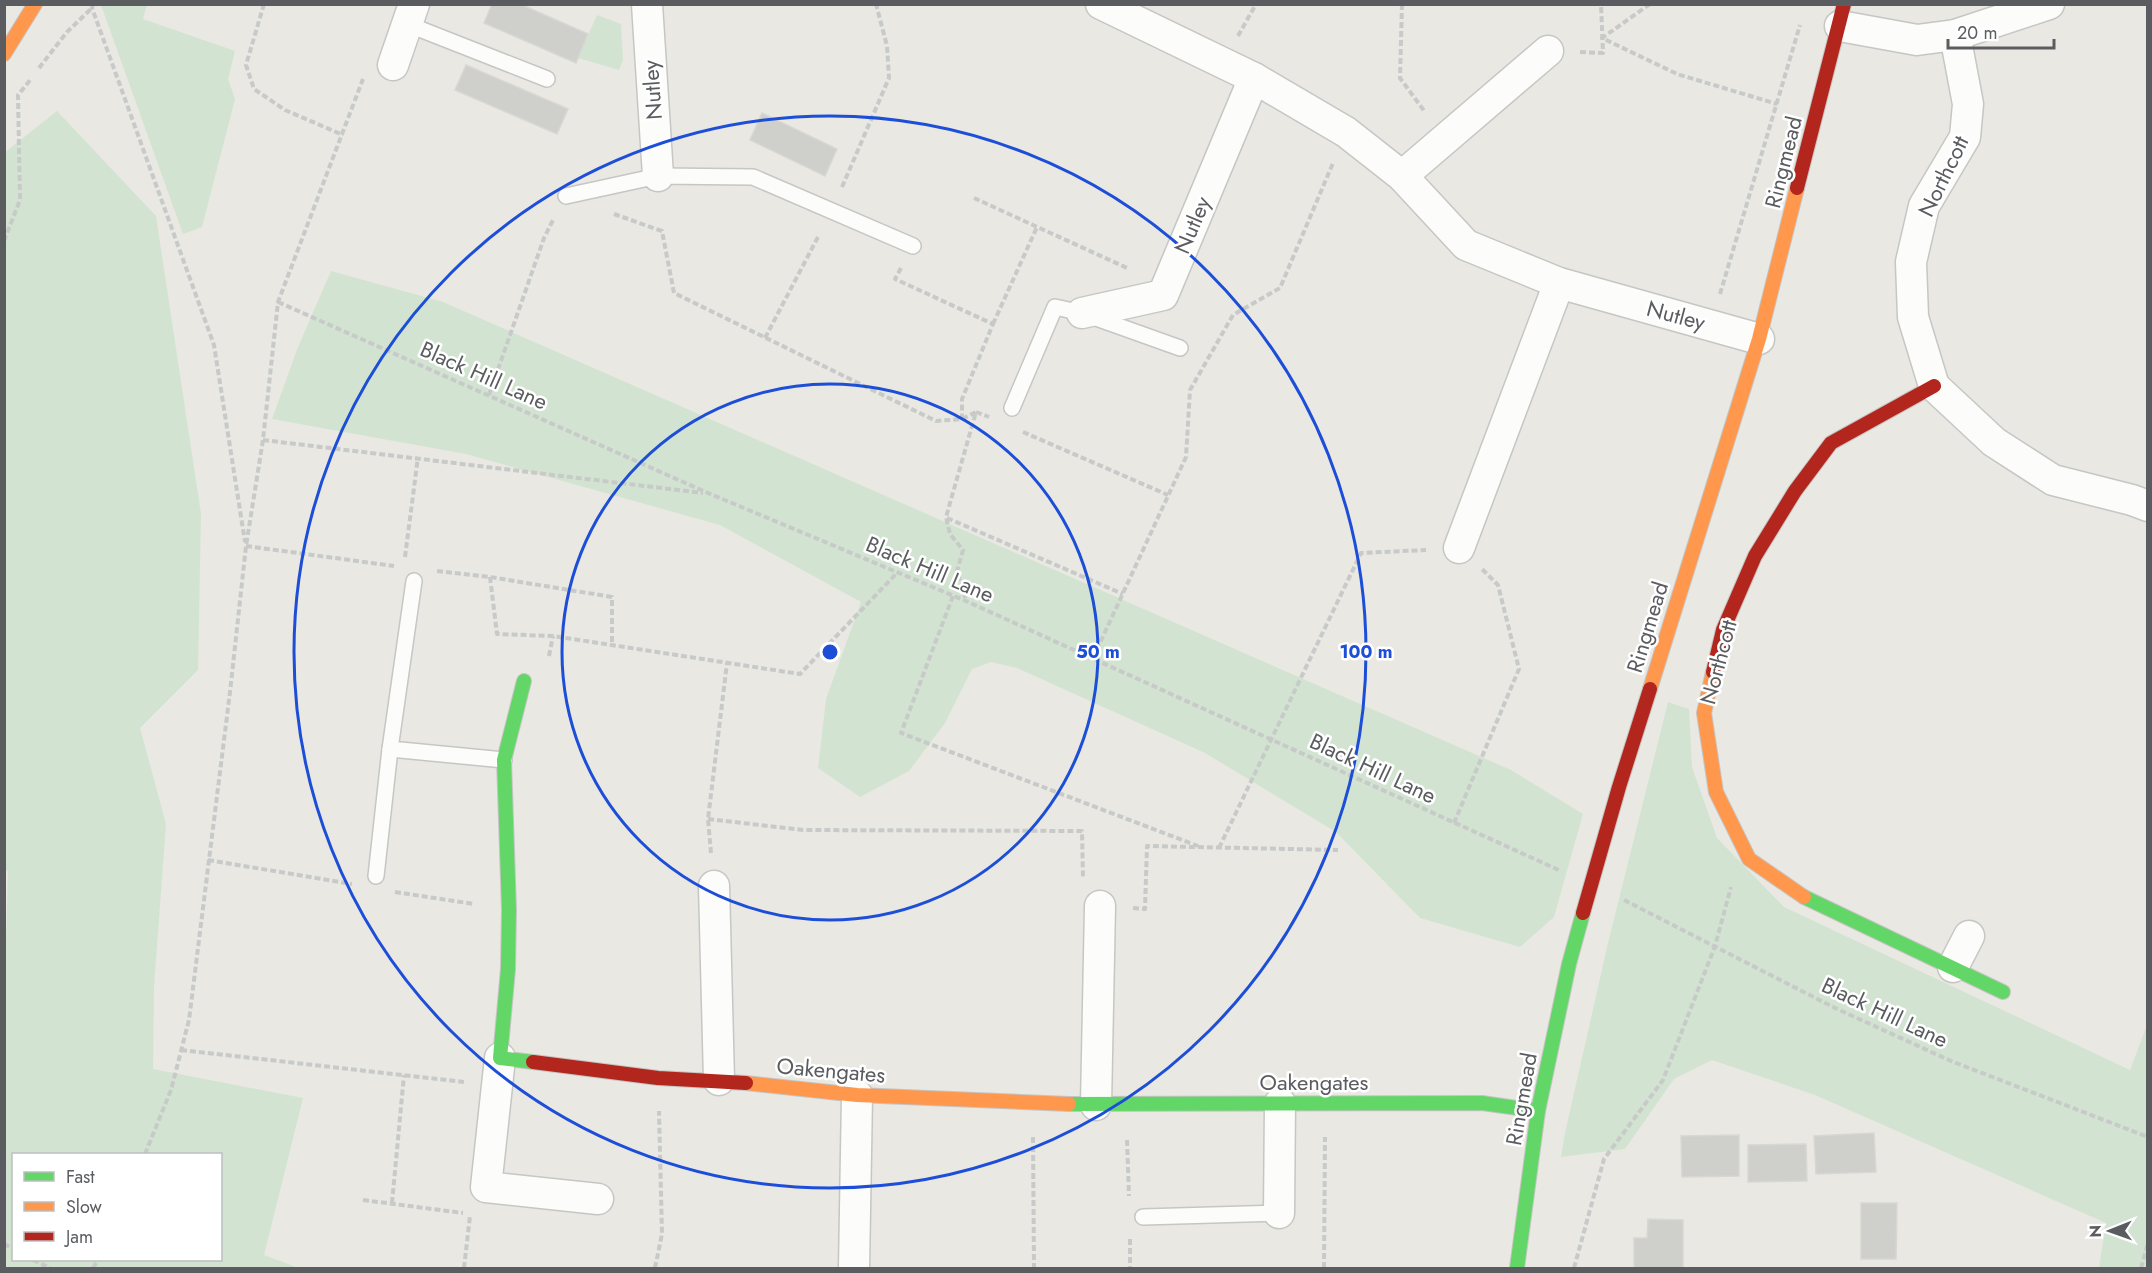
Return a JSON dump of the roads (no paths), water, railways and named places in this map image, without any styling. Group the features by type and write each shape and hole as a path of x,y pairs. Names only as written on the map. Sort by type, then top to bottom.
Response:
{"street":[{"path":"4,54 35,4"},
{"name":"Nutley","path":"647,4 658,176"},
{"name":"Nutley","path":"1101,4 1254,78 1346,132 1402,176 1466,244 1559,283 1759,339"},
{"path":"1842,15 1917,40 1955,35 2049,4"},
{"path":"393,65 410,14"},
{"name":"Ringmead","path":"1517,1269 1538,1111 1569,964 1619,787 1759,339 1842,15"},
{"name":"Northcott","path":"1955,35 1968,105 1965,137 1924,206 1911,262 1913,317 1934,386 1832,443 1795,491 1755,556 1723,630 1704,713 1716,792 1749,859 1811,902 2002,992"},
{"path":"1402,176 1548,51"},
{"name":"Nutley","path":"1082,313 1163,295 1254,78"},
{"path":"1459,548 1559,283"},
{"path":"1934,386 1994,442 2053,480 2148,506"},
{"path":"524,681 504,760 509,910 508,969 486,1187 598,1199"},
{"path":"714,886 719,1080"},
{"path":"1096,1105 1100,906"},
{"path":"1953,967 1969,936"},
{"name":"Oakengates","path":"498,1072 719,1080 857,1095 1096,1105 1482,1103 1538,1111"},
{"path":"854,1269 857,1095"},
{"path":"1279,1213 1280,1103"}],"lane":[{"path":"410,14 547,79"},
{"path":"566,196 658,176 753,177 913,246"},
{"path":"1012,408 1055,307 1082,313 1179,348"},
{"path":"376,876 390,749 414,581"},
{"path":"390,749 504,760"},
{"path":"1143,1217 1279,1213"}]}
